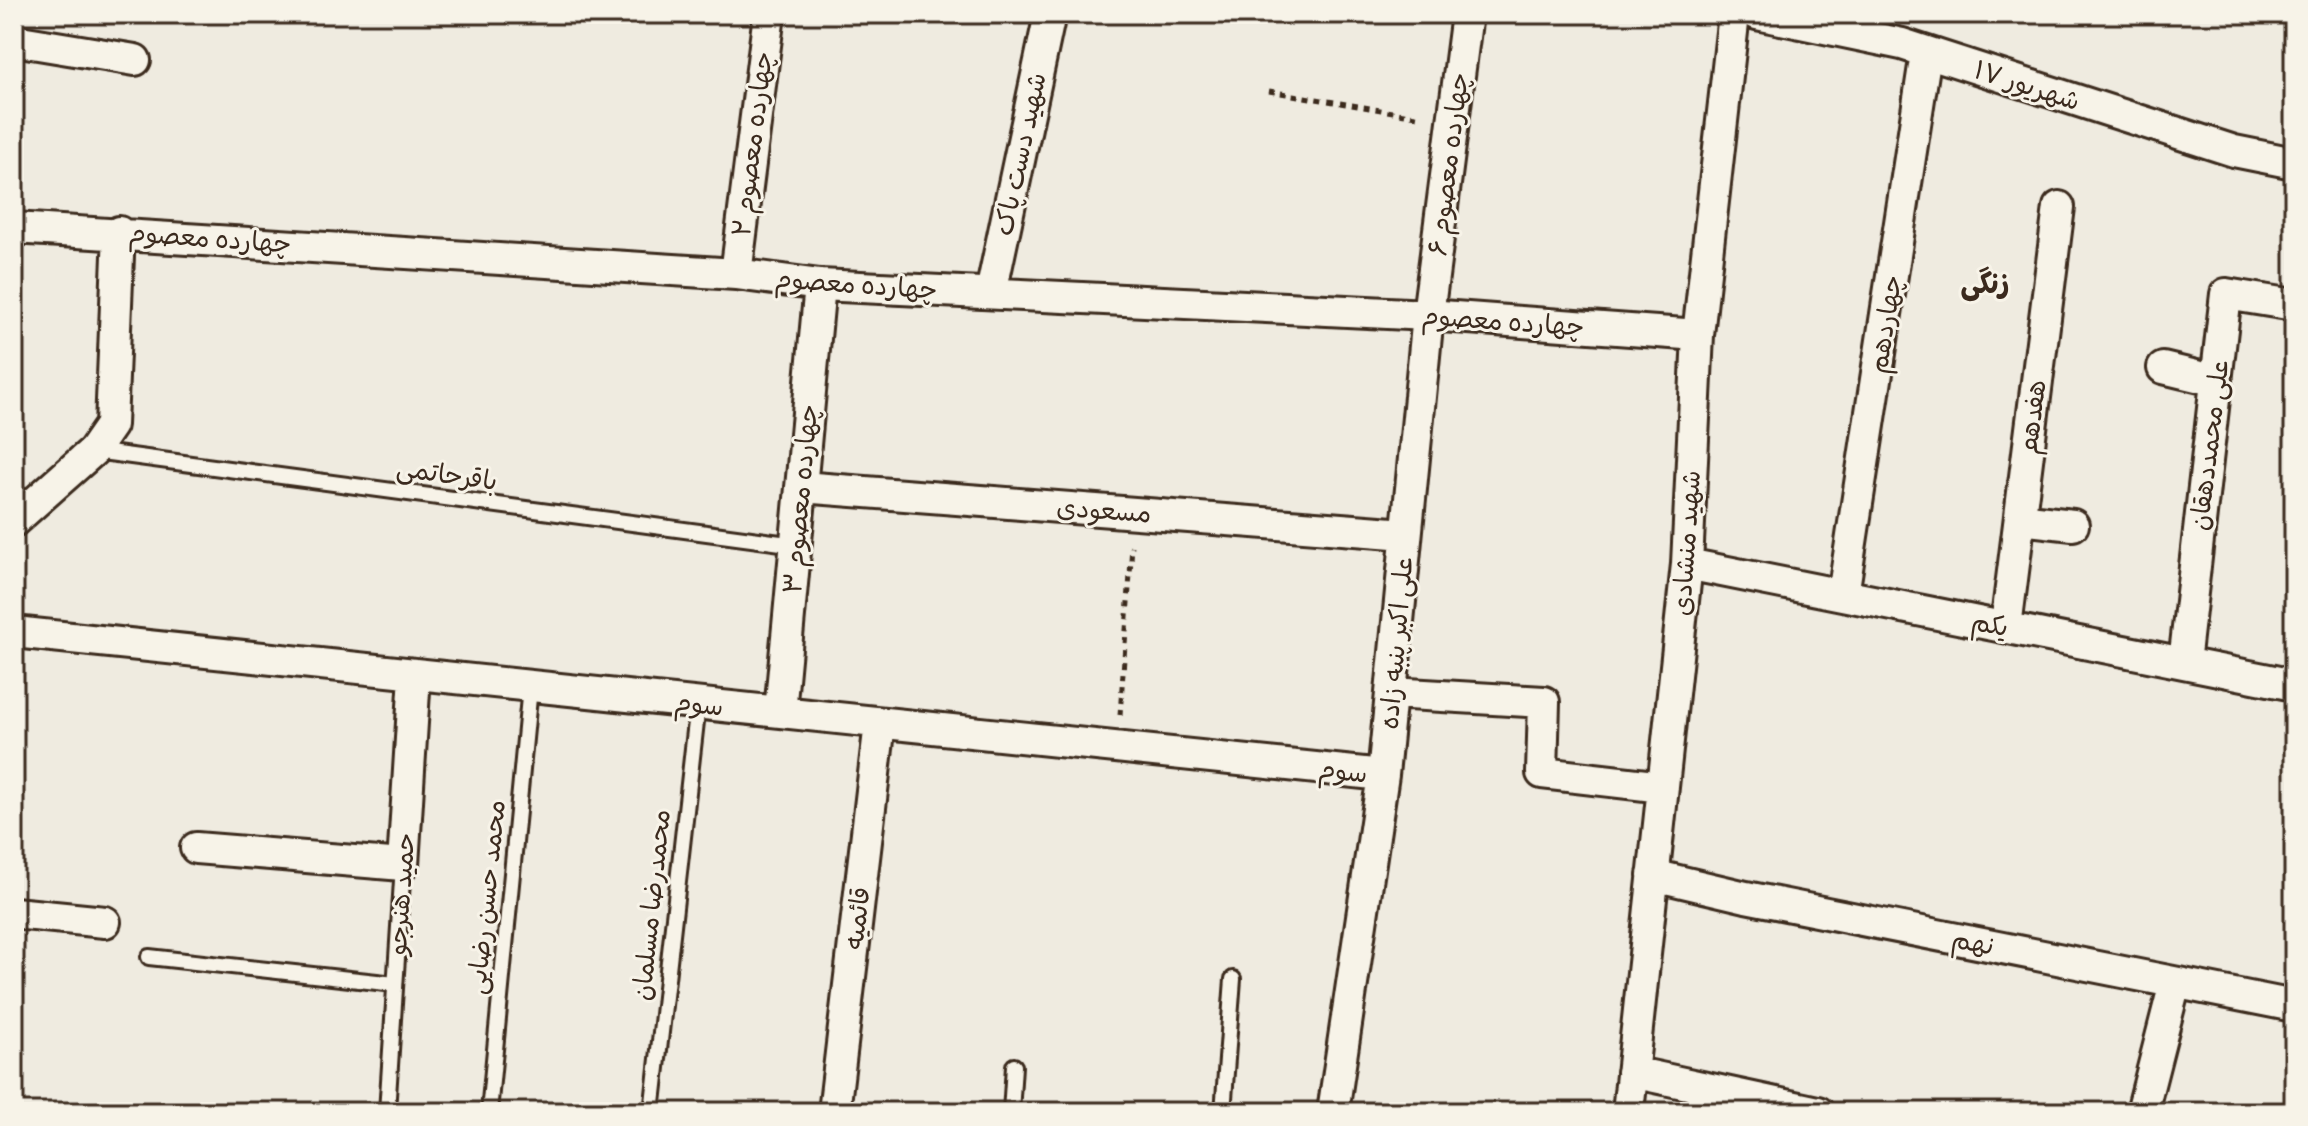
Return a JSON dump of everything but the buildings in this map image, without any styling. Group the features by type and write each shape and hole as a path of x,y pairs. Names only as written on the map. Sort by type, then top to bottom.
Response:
{"street":[{"name":"چهارده معصوم ۲","path":"736,274 769,14"},
{"name":"شهید دست پاک","path":"991,293 1050,14"},
{"name":"چهارده معصوم ۶","path":"1428,315 1467,14"},
{"name":"شهید منشادی","path":"1628,1112 1687,564 1698,335 1734,14"},
{"name":"۱۷ شهریور","path":"1757,14 1902,44 2234,151 2294,163"},
{"path":"14,40 135,60"},
{"name":"چهاردهم","path":"1843,595 1926,53"},
{"name":"هفدهم","path":"2006,627 2059,207"},
{"name":"چهارده معصوم","path":"14,228 119,232 736,274 820,285 1428,315 1698,335"},
{"path":"14,521 93,451 111,425 119,232"},
{"name":"چهارده معصوم ۳","path":"780,712 820,285"},
{"name":"علی محمددهقان","path":"2184,663 2226,294 2294,305"},
{"name":"علی اکبر پنبه زاده","path":"1333,1112 1383,775 1428,315"},
{"path":"2163,368 2217,381"},
{"name":"مسعودی","path":"801,487 1406,534"},
{"path":"2020,519 2073,525"},
{"name":"یکم","path":"1687,564 2294,685"},
{"name":"سوم","path":"14,632 1383,775"},
{"name":"حمید هنرجو","path":"403,865 415,675"},
{"path":"1391,693 1544,702 1542,773 1663,787"},
{"name":"قائمیه","path":"834,1112 880,723"},
{"path":"196,848 403,865"},
{"name":"نهم","path":"1653,875 1761,900 2294,1006"},
{"path":"14,913 105,922"},
{"path":"2142,1112 2175,983"},
{"path":"1632,1072 1818,1112"}],"lane":[{"name":"باقرحاتمی","path":"93,451 796,545"},
{"name":"محمد حسن رضایی","path":"489,1112 530,687"},
{"name":"محمدرضا مسلمان","path":"652,1112 698,704"},
{"name":"حمید هنرجو","path":"387,1112 403,865"},
{"path":"149,957 395,984"},
{"path":"1223,1112 1233,979"},
{"path":"1011,1112 1014,1066"}],"path":[{"path":"1269,91 1453,122"},
{"path":"1118,748 1134,513"}],"district":[{"name":"زنگی","path":"1985,283"}]}
